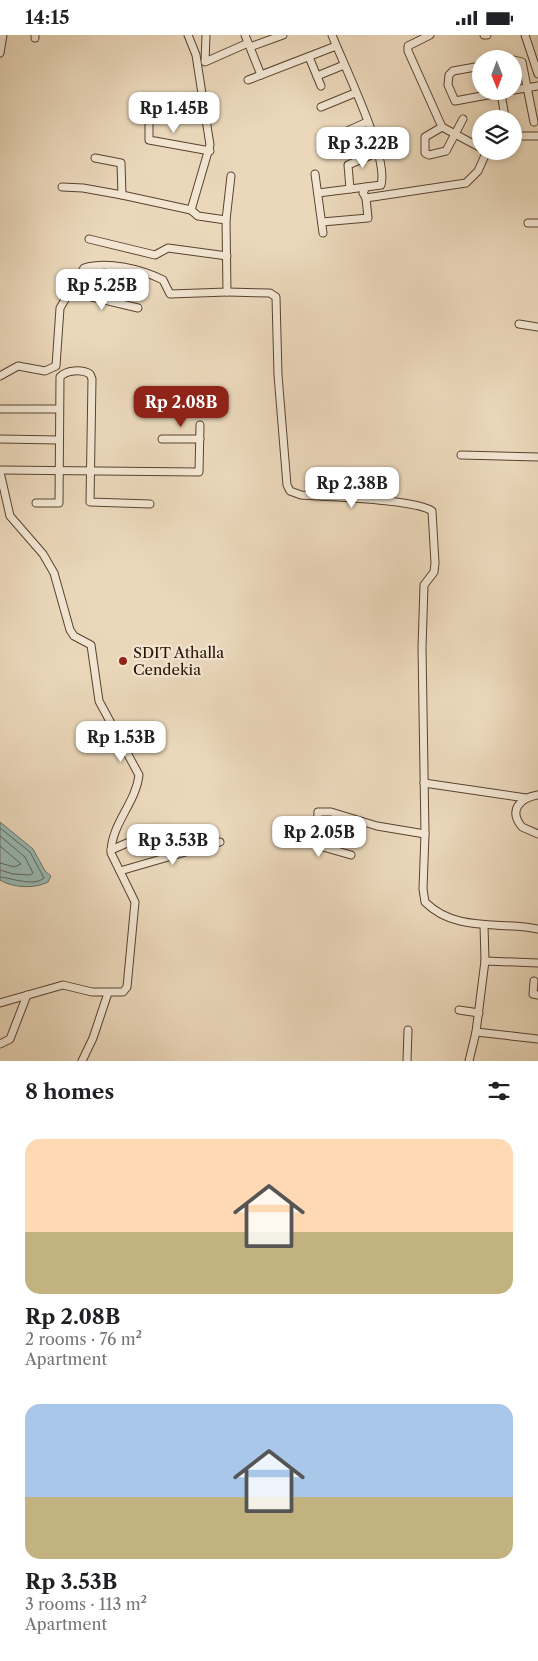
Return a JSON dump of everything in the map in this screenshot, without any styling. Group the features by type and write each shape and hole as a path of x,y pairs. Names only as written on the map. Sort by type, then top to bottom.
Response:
{"street":[{"path":"0,53 2,35"},
{"path":"188,35 196,55 210,151 192,210"},
{"path":"206,35 205,61 283,35"},
{"path":"245,35 261,75"},
{"path":"318,193 381,185 382,179 378,151 332,35"},
{"path":"430,35 408,46 408,51 442,127 472,143"},
{"path":"525,35 538,74"},
{"path":"248,80 336,46"},
{"path":"309,57 321,86"},
{"path":"522,62 534,122"},
{"path":"317,76 344,65"},
{"path":"472,68 453,71 448,75 448,85 455,101 472,98"},
{"path":"522,89 538,86"},
{"path":"321,107 355,93"},
{"path":"149,108 149,140 210,151"},
{"path":"442,127 425,137 426,153 429,155 446,151 463,119"},
{"path":"334,137 367,122"},
{"path":"522,136 538,136"},
{"path":"350,189 348,165 378,151"},
{"path":"95,158 121,163 122,195"},
{"path":"366,198 466,183 478,171 483,160"},
{"path":"315,174 323,233"},
{"path":"227,292 226,220 231,176"},
{"path":"62,187 83,188 122,195 192,210 198,216 226,220"},
{"path":"322,222 368,218 366,198 363,193 366,187"},
{"path":"528,223 538,223"},
{"path":"88,239 155,255 168,248 227,256"},
{"path":"0,376 18,366 45,371 56,366 60,308 71,292 81,271 90,267 102,266 130,269 162,279 170,294 270,293 276,297 278,375 287,485 290,491 301,495 399,503 428,508 432,511 434,573 424,588 425,610 422,648 425,834 423,889 425,902 458,922 484,925 509,924 538,929"},
{"path":"71,292 138,308"},
{"path":"519,325 538,327"},
{"path":"36,503 59,503 58,383 63,373 86,371 90,374 90,502 150,504"},
{"path":"0,409 59,409"},
{"path":"0,1003 63,985 92,992 123,992 129,979 135,902 111,850 113,837 135,792 139,775 99,701 91,645 74,636 70,630 54,573 49,562 10,516 0,471 199,472 200,425"},
{"path":"0,439 59,440"},
{"path":"162,439 200,439"},
{"path":"461,455 538,457"},
{"path":"424,783 526,798 538,795"},
{"path":"526,798 517,805 518,821 522,827 538,834"},
{"path":"351,855 316,845 318,812 331,812 377,826 425,834"},
{"path":"111,850 157,830"},
{"path":"120,871 220,842"},
{"path":"469,1061 476,1032 485,961 484,925"},
{"path":"485,961 538,963"},
{"path":"534,981 533,994 538,995"},
{"path":"82,1061 93,1038 108,993"},
{"path":"0,1044 10,1039 26,995"},
{"path":"458,1010 479,1013"},
{"path":"407,1061 408,1029"},
{"path":"476,1032 538,1039"}],"water":[{"path":"0,822 33,849 45,871 51,876 48,882 37,886 24,887 11,885 0,880"}],"place":[{"name":"SDIT Athalla Cendekia","path":"123,661"}]}
